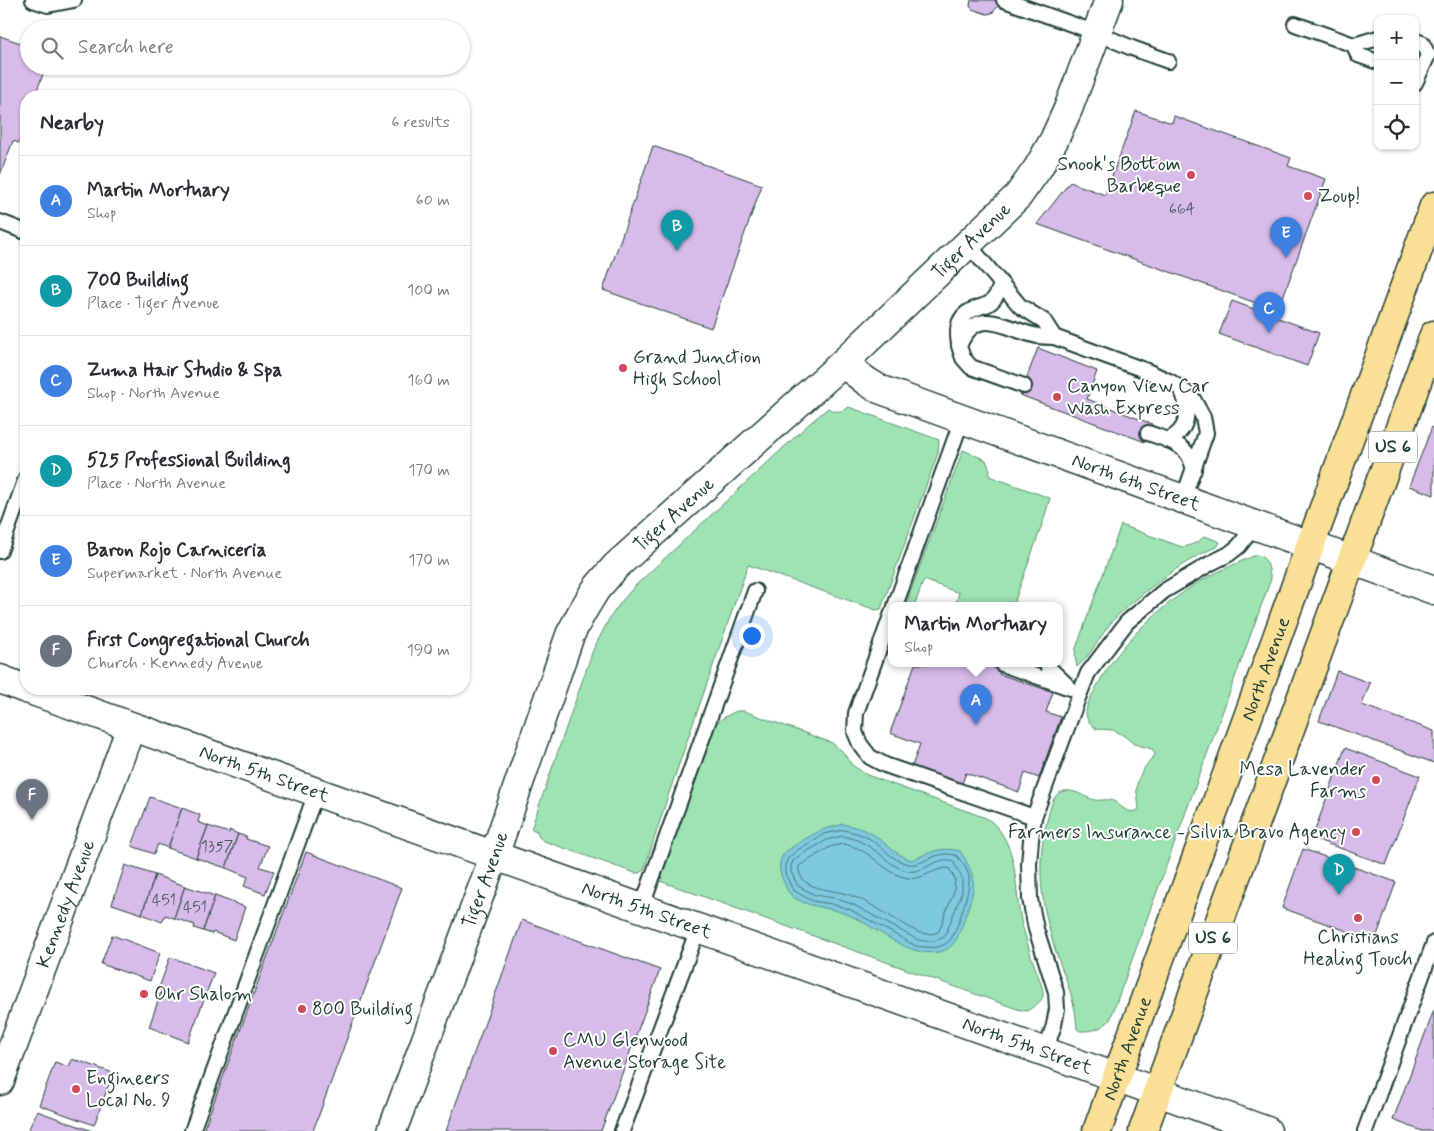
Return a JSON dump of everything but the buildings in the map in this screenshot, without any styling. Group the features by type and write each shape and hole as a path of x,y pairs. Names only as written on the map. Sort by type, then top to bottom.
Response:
{"main road":[{"name":"North Avenue","path":"1097,1131 1434,206"},
{"name":"US 6","path":"1143,1131 1434,335"}],"street":[{"name":"Tiger Avenue","path":"392,1131 494,856 570,635 596,589 616,566 843,363 1018,196 1038,168 1054,140 1068,109 1109,0"},
{"name":"North 6th Street","path":"843,363 866,382 879,389 1434,590"},
{"name":"North 5th Street","path":"0,679 20,687"},
{"name":"North 5th Street","path":"42,695 1267,1131"},
{"name":"Kennedy Avenue","path":"0,1081 130,727"}],"lane":[{"path":"33,0 48,5 74,0"},
{"path":"1004,0 1168,61"},
{"path":"1296,24 1354,45 1374,39"},
{"path":"1419,42 1422,43 1428,55 1419,74"},
{"path":"1354,45 1358,55 1374,61"},
{"path":"0,222 20,230"},
{"path":"968,244 1020,306 1044,322 1054,337"},
{"path":"1001,284 996,296 990,303 966,314 960,321 957,332 959,346 963,358 971,367 1024,386"},
{"path":"959,346 964,334 973,326 984,322 1000,323 1038,336 1054,337 1140,368 1181,388 1196,404 1203,417 1206,434 1183,499"},
{"path":"1167,440 1176,437 1184,426 1188,414 1181,388"},
{"path":"896,602 962,419"},
{"path":"1148,433 1182,448 1190,456 1194,470"},
{"path":"0,551 20,495"},
{"path":"1045,1052 1058,1009 1056,992 1036,929 1030,899 1030,856 1034,818 1074,693 1126,622 1164,591 1229,554 1239,546 1255,525"},
{"path":"641,909 755,591"},
{"path":"888,628 856,714 855,732 860,744 870,757 885,765 1034,818"},
{"path":"1009,667 1074,693"},
{"path":"1048,667 1074,693"},
{"path":"192,1131 316,793"},
{"path":"622,1131 698,929"},
{"path":"1365,1131 1434,943"}],"green space":[{"path":"849,407 939,440 938,453 881,609 876,610 748,565 644,870 635,873 544,841 539,837 537,831 531,829 593,650 609,619 635,586 810,423 828,408 833,411 839,411"},
{"path":"963,450 986,460 990,470 989,476 1050,498 1014,602 956,602 959,593 924,580 916,602 907,602"},
{"path":"1121,525 1182,547 1188,546 1205,536 1220,542 1218,546 1166,576 1123,610 1077,667 1076,648"},
{"path":"1256,555 1266,561 1271,579 1110,1020 1096,1029 1080,1031 1077,1029 1072,999 1056,952 1043,902 1042,851 1051,807 1059,793 1073,791 1090,799 1114,801 1128,811 1137,811 1139,808 1137,783 1145,767 1155,754 1152,749 1134,744 1113,730 1096,729 1087,718 1086,710 1088,703 1113,661 1133,636 1156,614 1199,582"},
{"path":"737,711 744,711 832,743 842,751 852,765 867,775 986,818 994,824 1001,832 1010,851 1021,920 1043,993 1039,1003 1027,1011 1017,1009 660,881 712,728 723,718"}],"water":[{"path":"843,824 871,833 895,852 911,860 940,850 960,851 970,868 973,888 956,941 948,949 930,953 905,947 857,919 846,914 802,902 790,894 780,871 780,861 783,855 796,844 815,833"}],"place":[{"name":"Snook's Bottom Barbeque","path":"1191,175"},
{"name":"Zoup!","path":"1308,196"},
{"name":"700 Building","path":"677,251"},
{"name":"Baron Rojo Carniceria","path":"1286,258"},
{"name":"Zuma Hair Studio & Spa","path":"1269,333"},
{"name":"Grand Junction High School","path":"623,368"},
{"name":"Canyon View Car Wash Express","path":"1057,397"},
{"name":"Martin Mortuary","path":"976,725"},
{"name":"Mesa Lavender Farms","path":"1376,780"},
{"name":"First Congregational Church","path":"32,820"},
{"name":"Farmers Insurance - Silvia Bravo Agency","path":"1356,832"},
{"name":"525 Professional Building","path":"1339,895"},
{"name":"Christians Healing Touch","path":"1358,918"},
{"name":"Ohr Shalom","path":"144,994"},
{"name":"800 Building","path":"302,1009"},
{"name":"CMU Glenwood Avenue Storage Site","path":"553,1051"},
{"name":"Engineers Local No. 9","path":"76,1089"}]}
